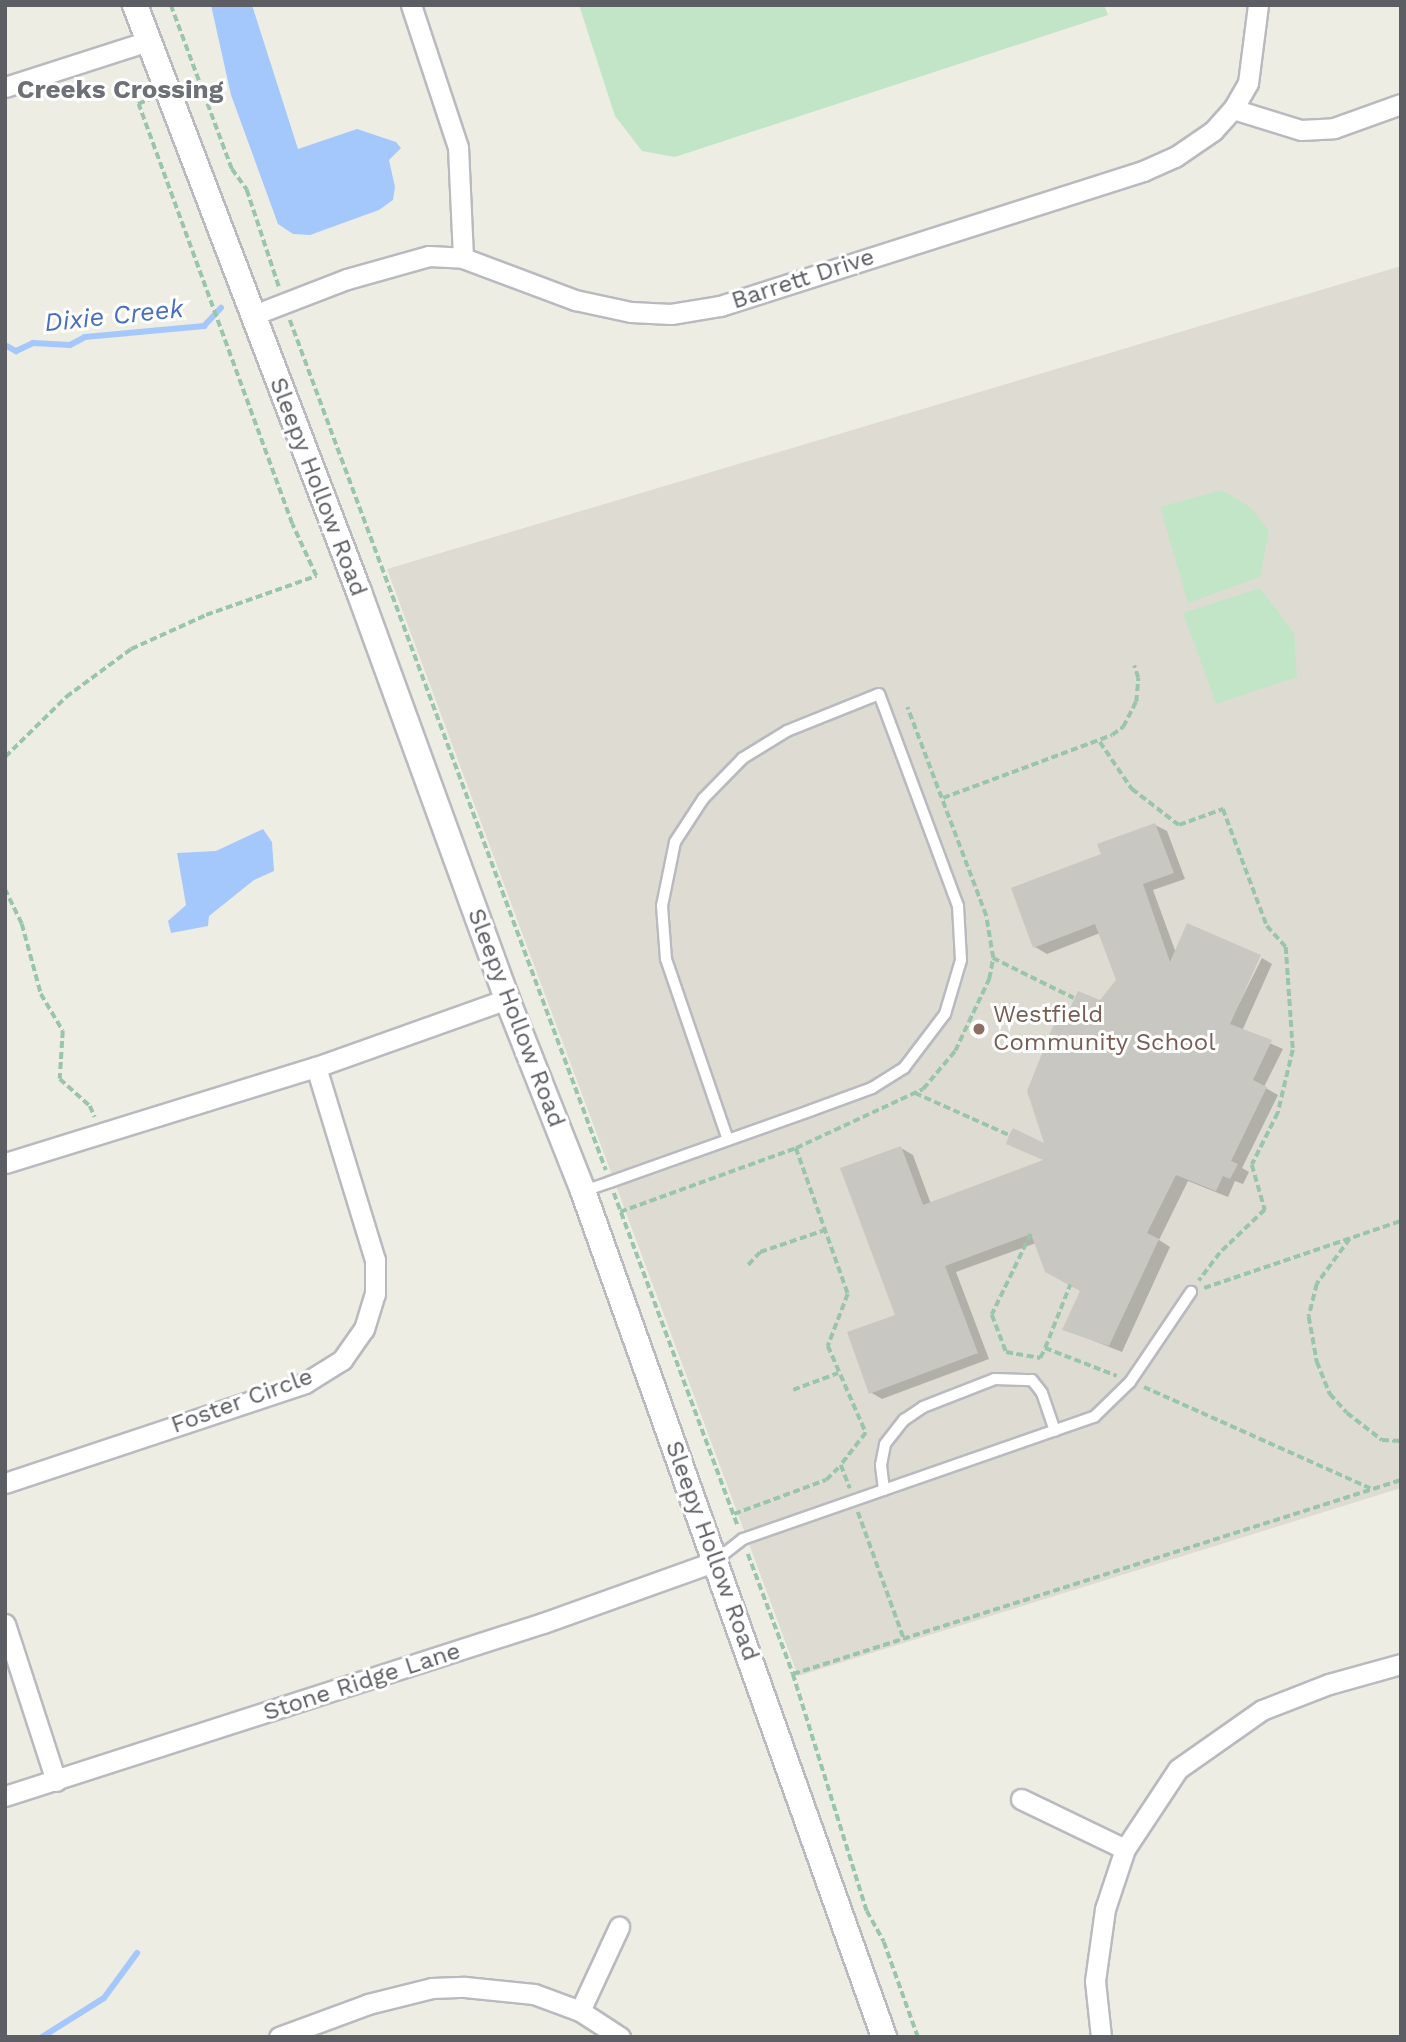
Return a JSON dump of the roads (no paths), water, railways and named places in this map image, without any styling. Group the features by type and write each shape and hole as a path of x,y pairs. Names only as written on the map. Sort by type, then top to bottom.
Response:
{"street":[{"name":"Sleepy Hollow Road","path":"135,5 251,316 359,592 507,999 583,1191 884,2037"},
{"path":"411,5 458,147 463,258"},
{"name":"Barrett Drive","path":"251,316 400,262 429,256 463,258 575,300 631,312 671,314 720,306 1143,171 1213,131 1233,109 1248,83 1258,5"},
{"path":"5,87 148,41"},
{"path":"1233,109 1301,130 1334,128 1401,104"},
{"path":"5,1163 316,1067 507,999"},
{"name":"Foster Circle","path":"5,1483 305,1383 342,1360 364,1329 375,1294 375,1260 316,1067"},
{"name":"Stone Ridge Lane","path":"5,1796 543,1623 716,1561"},
{"path":"5,1624 56,1781"},
{"path":"1101,2037 1097,1969 1105,1909 1125,1849 1178,1769 1262,1710 1329,1684 1401,1664"},
{"path":"1021,1799 1125,1849"},
{"path":"580,2011 619,1927"},
{"path":"279,2037 368,2004 432,1988 500,1989 534,1994 580,2011 620,2037"}],"lane":[{"path":"583,1191 728,1140 893,1077 936,1028 956,981 962,940 954,890 879,694 787,731 743,758 703,799 676,842 662,906 666,959 728,1140"},
{"path":"716,1561 743,1539 1094,1417 1112,1404 1191,1292"},
{"path":"884,1490 881,1465 885,1444 904,1420 923,1407 995,1379 1032,1380 1042,1393 1055,1431"}],"water":[{"path":"211,5 252,5 298,149 357,129 396,142 401,148 389,160 395,187 393,200 379,210 310,235 293,234 278,224 231,95"},
{"path":"263,829 272,842 274,871 254,880 209,916 208,926 171,933 168,921 186,905 177,853 216,851"}],"waterway":[{"name":"Dixie Creek","path":"5,345 16,351 33,343 70,345 85,337 204,326 221,308"},
{"path":"42,2037 104,1998 137,1953"}],"place":[{"name":"Westfield Community School","path":"979,1029"}],"district":[{"name":"Creeks Crossing","path":"120,90"}]}
